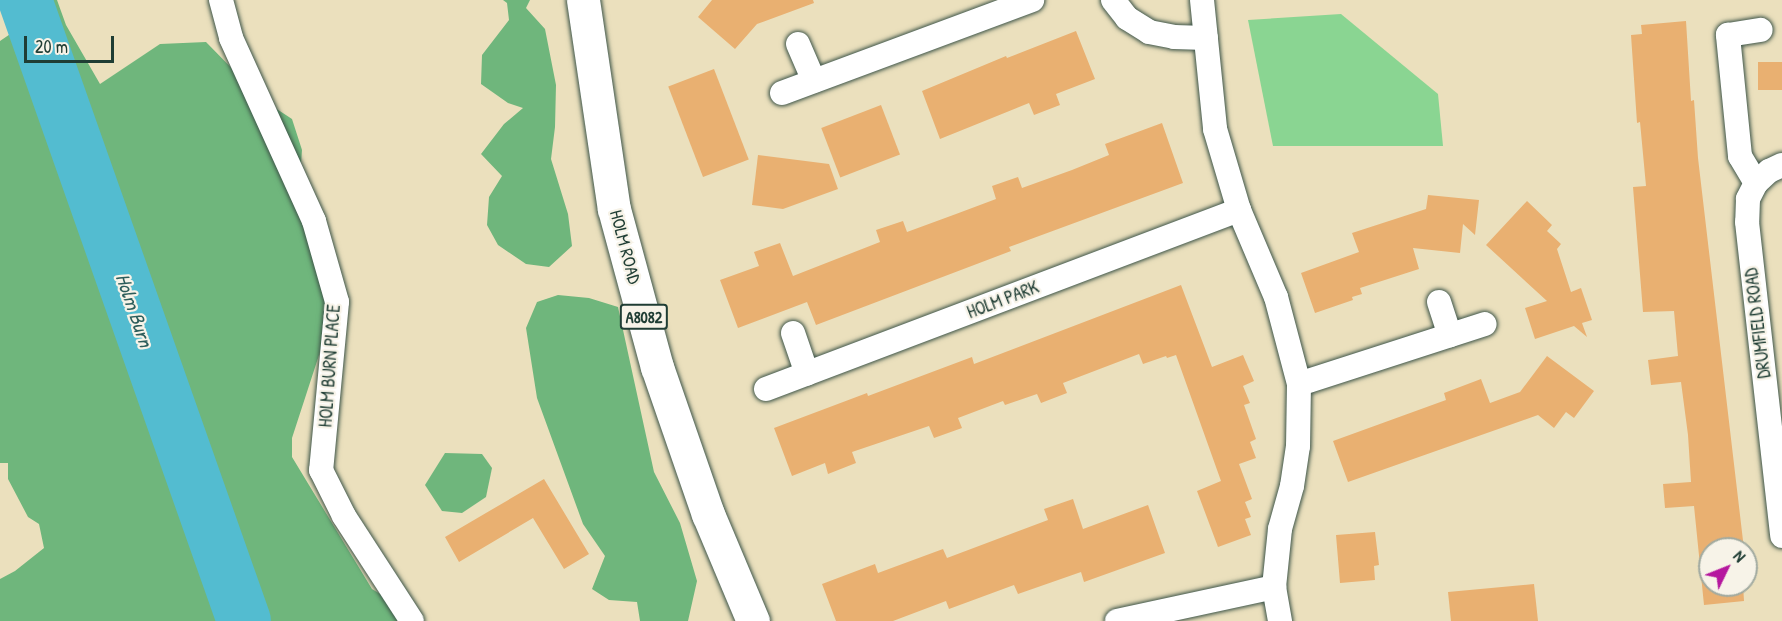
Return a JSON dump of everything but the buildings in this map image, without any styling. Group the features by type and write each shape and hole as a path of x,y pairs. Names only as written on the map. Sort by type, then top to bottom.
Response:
{"main road":[{"name":"HOLM ROAD","path":"583,0 615,209 657,367 708,514 753,621"}],"street":[{"name":"HOLM BURN PLACE","path":"221,0 231,38 314,221 337,302 321,470 344,516 412,621"},
{"path":"783,93 1032,0"},
{"path":"1113,0 1127,18 1149,32 1174,37 1206,38"},
{"path":"1202,0 1215,129 1239,210 1276,297 1299,384 1298,446 1292,486 1280,529 1274,587 1280,621"},
{"path":"1761,30 1728,35 1740,156 1756,183 1769,171 1782,165"},
{"path":"798,44 814,81"},
{"name":"DRUMFIELD ROAD","path":"1756,183 1748,199 1747,222 1776,416 1782,536"},
{"name":"HOLM PARK","path":"766,389 1239,210"},
{"path":"1439,302 1450,335"},
{"path":"1299,384 1485,324"},
{"path":"793,333 807,374"},
{"path":"1117,621 1274,587"}],"green space":[{"path":"6,0 57,0 66,25 100,84 160,44 206,42 263,100 292,119 302,150 299,190 345,315 320,352 292,438 292,457 372,589 403,608 411,621 0,621 0,579 15,571 44,548 39,524 28,517 8,479 8,463 0,463 0,41 22,26 16,10"},
{"path":"503,0 530,0 526,8 545,29 556,85 555,127 551,159 568,214 572,246 549,267 526,264 498,245 487,225 489,197 502,176 481,154 504,124 523,108 508,103 481,84 482,55 509,20 507,3"},
{"path":"1341,14 1438,94 1443,146 1273,146 1248,20"},
{"path":"558,295 589,298 618,307 654,472 680,523 697,581 688,621 640,621 637,602 609,600 592,589 605,556 583,524 537,398 526,328 537,302"},
{"path":"445,453 482,454 492,468 486,497 462,513 442,511 425,485"}],"waterway":[{"name":"Holm Burn","path":"25,0 244,621"}]}
